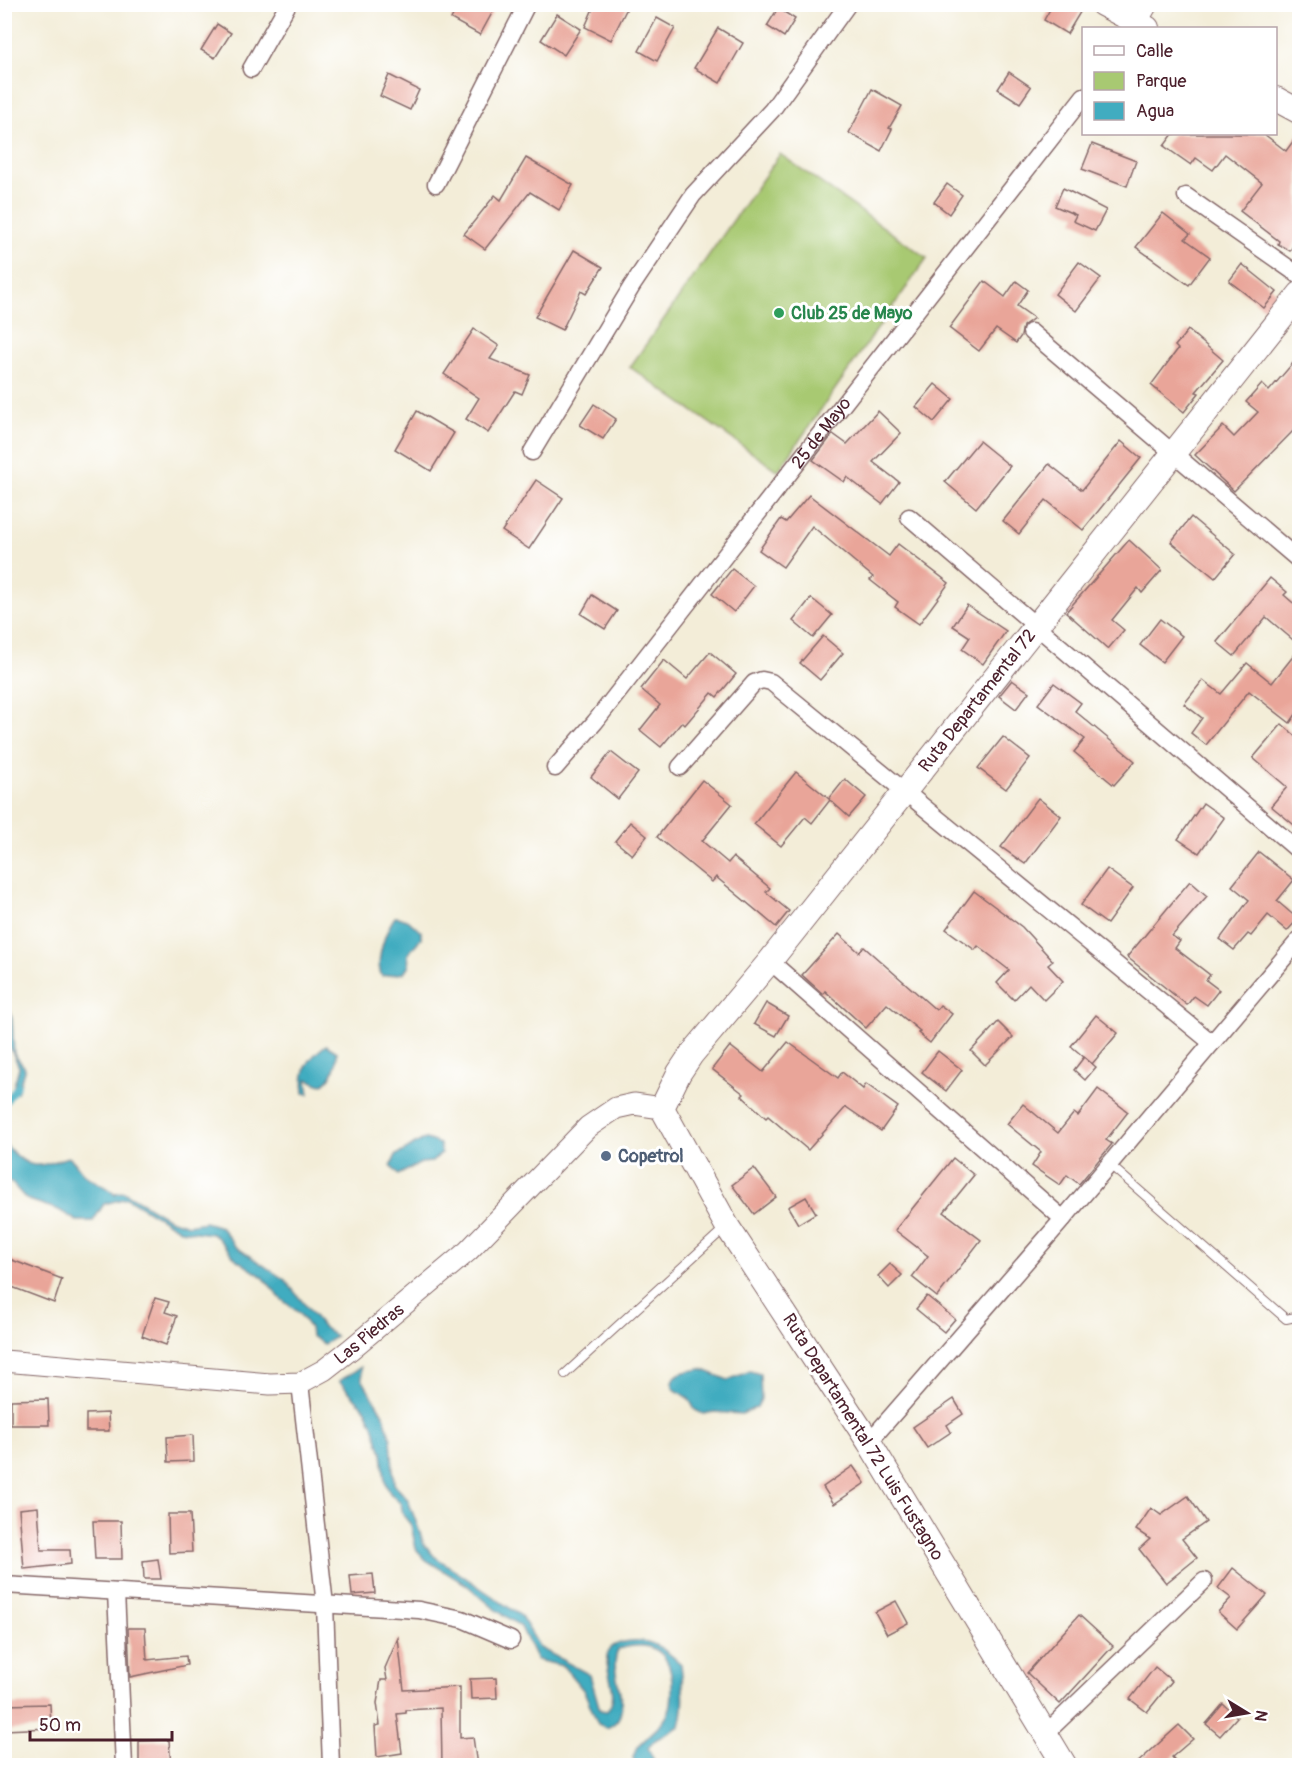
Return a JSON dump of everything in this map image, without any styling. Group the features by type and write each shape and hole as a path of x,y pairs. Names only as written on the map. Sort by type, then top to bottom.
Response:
{"main road":[{"path":"1102,4 1140,21"},
{"path":"1277,100 1299,112"},
{"name":"Ruta Departamental 72","path":"662,1108 679,1073 691,1055 770,961 1299,294"},
{"name":"Ruta Departamental 72 Luis Fustagno","path":"662,1108 727,1226 869,1442 1065,1766"}],"street":[{"path":"251,69 288,4"},
{"path":"436,184 526,4"},
{"path":"532,452 632,286 693,195 772,110 848,4"},
{"name":"25 de Mayo","path":"555,768 595,722 1082,97"},
{"path":"1186,196 1299,276"},
{"path":"1031,332 1299,561"},
{"path":"909,517 1036,623 1299,852"},
{"path":"680,767 754,683 762,680 771,682 1212,1043"},
{"path":"869,1442 1063,1219 1299,939"},
{"path":"770,961 1063,1219"},
{"name":"Las Piedras","path":"4,1361 270,1384 300,1383 324,1370 351,1349 468,1251 588,1127 616,1108 633,1104 662,1108"},
{"path":"300,1383 325,1605 331,1766"},
{"path":"1046,1734 1204,1581"},
{"path":"4,1585 419,1610 462,1618 511,1640"},
{"path":"116,1592 124,1766"}],"lane":[{"path":"1109,1164 1286,1319 1299,1316"},
{"path":"565,1374 727,1226"}],"green space":[{"name":"Club 25 de Mayo","path":"780,154 927,258 778,471 630,367"}],"water":[{"path":"395,917 415,926 421,931 421,938 408,954 409,966 404,973 382,976 380,955 388,929"},
{"path":"5,999 12,1018 14,1054 25,1068 17,1093 13,1089 19,1067 7,1041"},
{"path":"326,1045 337,1052 334,1071 321,1085 307,1079 309,1094 304,1093 307,1066 314,1055"},
{"path":"426,1139 440,1144 441,1153 432,1162 421,1163 398,1175 391,1166 396,1155"},
{"path":"5,1144 20,1159 34,1165 68,1157 84,1174 109,1189 116,1196 115,1193 124,1192 169,1219 188,1225 205,1222 221,1227 235,1246 285,1280 322,1326 336,1337 324,1344 311,1336 310,1328 299,1313 281,1299 263,1277 237,1260 212,1234 180,1230 127,1198 104,1204 93,1221 77,1221 59,1210 26,1199 11,1182 5,1181"},
{"path":"361,1367 362,1379 384,1416 391,1439 394,1484 408,1500 424,1544 434,1556 521,1616 540,1648 590,1675 600,1710 607,1711 612,1701 607,1659 609,1650 617,1644 632,1641 647,1642 665,1650 681,1664 683,1702 680,1726 655,1740 648,1748 656,1765 636,1765 633,1758 639,1745 661,1724 670,1708 671,1676 665,1658 659,1652 642,1646 619,1649 615,1669 621,1713 616,1722 607,1728 598,1724 584,1691 563,1666 537,1660 521,1627 496,1610 468,1586 426,1560 416,1549 411,1525 403,1515 401,1504 390,1493 385,1482 382,1453 366,1410 339,1381"},
{"path":"701,1369 728,1380 750,1371 760,1374 761,1399 757,1407 742,1414 714,1412 703,1414 695,1410 689,1399 673,1388 673,1382 681,1373"}],"building":[{"path":"459,4 497,4 480,35 451,19"},
{"path":"595,4 629,4 611,40 585,27"},
{"path":"1053,4 1085,4 1067,34 1044,20"},
{"path":"778,8 795,19 784,37 767,26"},
{"path":"557,14 581,29 564,55 541,40"},
{"path":"657,18 675,28 657,61 639,51"},
{"path":"217,24 231,33 215,58 201,50"},
{"path":"718,28 743,43 720,83 694,68"},
{"path":"1009,72 1031,87 1020,103 998,89"},
{"path":"389,75 419,90 410,110 380,96"},
{"path":"872,89 902,106 889,128 892,129 881,151 849,133"},
{"path":"1299,133 1299,235 1290,251 1278,244 1279,241 1240,211 1262,183 1225,154 1213,170 1196,158 1191,165 1164,146 1172,135 1265,135 1286,151"},
{"path":"1092,144 1136,161 1127,186 1082,169"},
{"path":"526,158 573,185 559,210 530,192 485,249 464,234 495,195 501,200"},
{"path":"947,184 962,195 949,214 934,202"},
{"path":"1063,188 1106,210 1095,231 1073,221 1076,215 1055,206"},
{"path":"1163,213 1190,234 1185,239 1210,257 1189,285 1136,247"},
{"path":"574,250 603,267 586,294 581,291 562,330 535,317"},
{"path":"1079,262 1101,278 1076,311 1055,294"},
{"path":"1242,264 1277,292 1264,308 1229,281"},
{"path":"984,281 1005,297 1016,281 1028,290 1017,306 1034,318 1023,326 1021,336 1016,343 996,329 979,351 949,328"},
{"path":"474,329 499,346 490,359 530,375 522,394 515,391 488,433 466,419 479,398 444,374"},
{"path":"1188,330 1223,360 1196,392 1199,393 1184,412 1151,385 1178,349 1175,346"},
{"path":"1299,356 1299,425 1234,491 1195,455 1223,426 1234,437 1258,412 1246,402 1262,384 1269,391"},
{"path":"935,384 953,399 934,422 916,407"},
{"path":"594,404 616,419 603,439 580,425"},
{"path":"417,411 454,433 431,471 395,449"},
{"path":"878,411 901,433 873,462 899,482 882,504 847,477 844,482 813,460 833,434 847,444"},
{"path":"979,441 1010,466 976,508 945,482"},
{"path":"1121,441 1141,458 1083,530 1046,500 1019,534 1003,521 1049,464 1082,490"},
{"path":"536,480 563,498 529,549 502,531"},
{"path":"809,495 889,556 898,544 949,583 919,624 895,607 898,602 870,580 873,577 812,526 783,567 759,550 781,519 786,522"},
{"path":"1191,517 1235,554 1215,578 1171,542"},
{"path":"1129,540 1162,570 1142,593 1138,588 1112,620 1124,630 1108,649 1066,612"},
{"path":"732,569 754,586 734,612 712,594"},
{"path":"1270,578 1287,592 1284,595 1299,608 1299,645 1266,617 1234,656 1217,642"},
{"path":"592,595 617,611 605,629 581,614"},
{"path":"811,598 832,615 813,638 793,621"},
{"path":"967,605 1006,631 983,664 962,649 970,637 953,626"},
{"path":"1160,619 1182,636 1162,662 1140,645"},
{"path":"823,636 843,653 820,680 800,663"},
{"path":"1299,649 1299,710 1290,723 1249,691 1206,745 1191,733 1202,718 1184,704 1203,680 1221,694 1247,663 1272,683"},
{"path":"710,652 736,674 717,697 712,693 685,725 682,722 661,747 640,730 660,705 641,689 664,660 687,679"},
{"path":"1012,680 1029,692 1016,709 999,696"},
{"path":"1054,683 1081,703 1075,711 1135,761 1114,785 1074,752 1085,739 1038,704"},
{"path":"1282,724 1299,739 1299,829 1271,806 1287,787 1253,758"},
{"path":"1003,737 1030,758 1006,789 978,768"},
{"path":"611,752 638,773 618,799 591,777"},
{"path":"796,772 829,799 845,779 866,797 849,817 830,800 812,823 805,817 781,846 754,824"},
{"path":"702,780 732,804 702,841 728,863 733,857 770,888 766,892 789,911 776,927 716,877 712,882 657,837"},
{"path":"1038,798 1061,816 1025,864 1001,847"},
{"path":"1203,803 1224,818 1199,853 1178,839"},
{"path":"630,822 647,836 632,855 615,841"},
{"path":"1259,852 1294,880 1277,901 1298,919 1287,931 1268,915 1251,936 1248,934 1234,950 1220,939 1249,900 1232,886"},
{"path":"1107,869 1133,888 1107,924 1081,905"},
{"path":"1190,881 1207,896 1172,936 1180,941 1175,948 1210,975 1206,980 1219,990 1207,1005 1194,996 1187,1005 1127,957"},
{"path":"974,891 1022,927 1053,961 1048,965 1063,981 1044,1000 1029,984 1014,1000 997,983 1009,970 978,946 975,950 946,929"},
{"path":"839,934 859,952 864,947 936,1010 940,1005 952,1014 930,1043 918,1033 920,1031 887,1004 866,1028 825,991 823,994 802,975"},
{"path":"766,1003 788,1016 776,1036 754,1024"},
{"path":"1096,1015 1118,1033 1092,1064 1071,1046"},
{"path":"998,1022 1013,1037 985,1065 971,1051"},
{"path":"788,1042 838,1078 842,1072 863,1089 866,1084 898,1107 881,1131 846,1107 808,1150 768,1116 766,1118 742,1096 744,1094 712,1069 730,1046 763,1072"},
{"path":"938,1051 962,1070 946,1091 922,1072"},
{"path":"1084,1057 1096,1067 1085,1080 1074,1070"},
{"path":"1098,1089 1128,1112 1106,1140 1112,1144 1079,1184 1067,1175 1060,1185 1032,1166 1041,1152 1007,1124 1023,1104 1058,1133 1074,1113 1078,1116"},
{"path":"953,1158 974,1175 944,1212 981,1240 937,1297 912,1277 928,1256 895,1230"},
{"path":"754,1168 776,1197 754,1214 732,1185"},
{"path":"806,1197 816,1213 798,1224 788,1207"},
{"path":"4,1257 62,1279 54,1303 4,1284"},
{"path":"890,1264 902,1275 889,1288 878,1276"},
{"path":"927,1296 955,1319 944,1332 916,1309"},
{"path":"155,1298 169,1302 165,1312 177,1316 166,1345 142,1336"},
{"path":"48,1399 49,1425 11,1425 11,1400"},
{"path":"954,1399 963,1414 947,1425 951,1432 927,1448 913,1427"},
{"path":"108,1413 109,1431 86,1431 86,1414"},
{"path":"193,1435 194,1461 168,1462 167,1437"},
{"path":"853,1466 865,1483 834,1504 823,1487"},
{"path":"1188,1496 1206,1522 1182,1539 1197,1558 1166,1583 1139,1549 1150,1539 1136,1530 1151,1508 1161,1515"},
{"path":"38,1507 41,1550 70,1550 71,1564 24,1569 19,1509"},
{"path":"168,1514 190,1514 192,1552 169,1553"},
{"path":"93,1521 121,1521 122,1559 95,1559"},
{"path":"158,1559 161,1579 144,1579 143,1561"},
{"path":"1233,1568 1267,1595 1237,1629 1218,1612 1231,1598 1218,1588"},
{"path":"373,1574 375,1593 352,1595 350,1576"},
{"path":"896,1601 908,1623 887,1634 875,1612"},
{"path":"1079,1615 1113,1646 1060,1704 1027,1673"},
{"path":"128,1628 145,1628 147,1660 186,1656 187,1665 130,1677"},
{"path":"398,1638 404,1690 460,1687 460,1738 473,1737 477,1766 442,1766 441,1708 406,1710 406,1713 397,1714 402,1753 377,1757 375,1726 380,1725 377,1703 381,1680 387,1680 385,1668"},
{"path":"1155,1667 1172,1681 1147,1712 1130,1699"},
{"path":"496,1678 497,1698 471,1699 470,1679"},
{"path":"50,1704 51,1728 4,1730 4,1705"},
{"path":"1223,1704 1237,1717 1220,1736 1206,1724"},
{"path":"1179,1725 1193,1739 1172,1757 1180,1766 1134,1766"},
{"path":"169,1740 171,1766 139,1766 139,1741"}],"waterway":[{"path":"4,1105 18,1085"}],"place":[{"name":"Club 25 de Mayo","path":"779,313"},
{"name":"Copetrol","path":"606,1156"}]}
